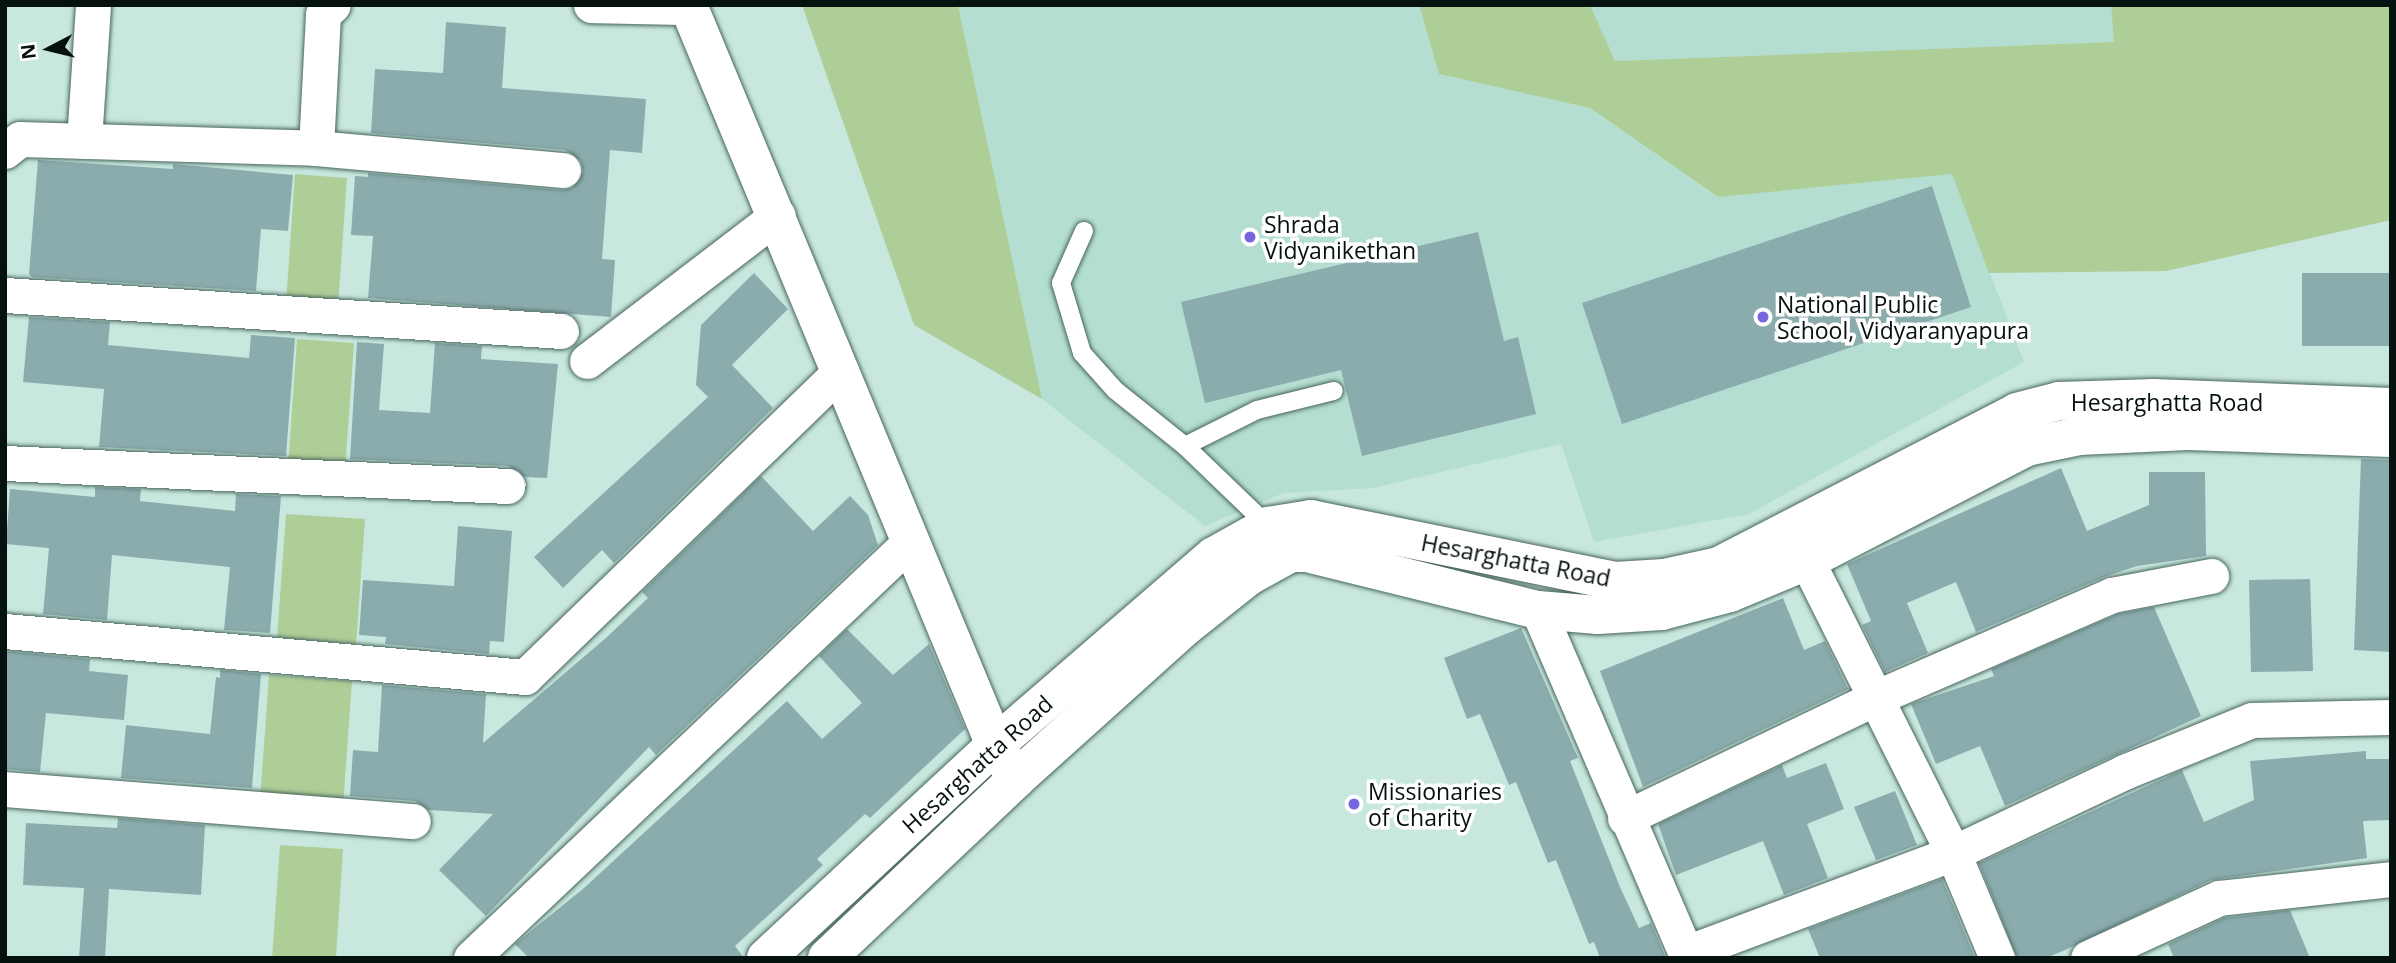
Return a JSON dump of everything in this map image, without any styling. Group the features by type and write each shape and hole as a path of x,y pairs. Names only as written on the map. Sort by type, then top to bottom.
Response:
{"main road":[{"path":"688,6 779,215 995,745 1016,779"},
{"name":"Hesarghatta Road","path":"827,958 1016,779 1185,627 1249,576 1291,553 1307,552 1538,610 1598,615 1662,611 1730,593 1798,546 2017,412 2059,401 2154,398 2391,407"},
{"name":"Hesarghatta Road","path":"766,958 995,745 1213,556 1268,526 1311,519 1615,581 1664,578 1798,546 2027,447 2079,436 2188,431 2391,438"}],"street":[{"path":"84,141 93,5"},
{"path":"316,148 323,15 333,5"},
{"path":"591,5 688,6"},
{"path":"5,151 20,139 316,148 563,170"},
{"path":"587,362 779,215"},
{"path":"5,295 561,331"},
{"path":"5,631 525,677 841,371"},
{"path":"5,463 507,486"},
{"path":"471,958 911,541"},
{"path":"1798,546 1953,853 1997,958"},
{"path":"1625,818 1875,698 2112,595 2211,576"},
{"path":"1538,610 1625,818 1687,955 1953,853 2124,772 2252,720 2391,717"},
{"path":"5,789 413,821"},
{"path":"2088,958 2219,898 2391,879"}],"lane":[{"path":"1084,231 1062,283 1082,353 1115,390 1185,446 1268,526"},
{"path":"1185,446 1257,410 1334,391"}],"shaded area":[{"path":"958,5 1419,5 1439,74 1590,108 1717,197 1952,174 2024,362 1749,514 1594,542 1561,444 1373,488 1284,493 1205,526 1042,399"},
{"path":"1590,5 2111,5 2115,42 1614,61"}],"green space":[{"path":"802,5 958,5 1042,399 914,325"},
{"path":"1419,5 1590,5 1615,61 2114,42 2111,5 2391,5 2391,220 2166,271 1989,273 1952,174 1718,197 1590,108 1439,74"},
{"path":"295,174 347,178 338,307 286,303"},
{"path":"297,339 354,343 345,471 288,467"},
{"path":"286,514 365,519 356,644 277,638"},
{"path":"269,675 352,681 343,807 260,801"},
{"path":"280,845 343,849 336,958 272,958"}],"building":[{"path":"446,22 506,27 502,88 646,99 642,153 610,150 602,259 615,260 611,317 368,298 373,236 351,235 355,176 368,177 368,173 561,190 572,188 583,172 581,161 565,150 371,133 375,69 443,73"},
{"path":"38,160 173,169 173,164 293,175 288,231 261,229 256,291 32,277 29,274"},
{"path":"1932,186 1971,307 1622,424 1582,303"},
{"path":"1478,232 1504,341 1518,337 1536,414 1362,456 1341,370 1205,403 1181,302"},
{"path":"754,273 788,309 732,365 773,408 614,563 602,550 563,588 534,557 708,397 696,385 701,325"},
{"path":"2302,273 2391,273 2391,346 2302,346"},
{"path":"29,317 110,322 108,345 249,358 251,335 295,338 286,456 99,447 104,389 23,382"},
{"path":"357,342 384,344 379,410 430,413 435,343 482,346 481,359 558,364 547,478 525,477 508,466 350,459"},
{"path":"2361,459 2391,460 2391,652 2354,650"},
{"path":"2061,468 2087,531 2149,505 2149,472 2205,472 2206,556 2137,566 2104,577 1976,632 1956,582 1907,603 1928,653 1885,672 1862,625 1871,621 1847,564"},
{"path":"761,476 813,531 850,496 868,515 878,545 656,755 649,747 486,916 439,870 493,814 429,810 415,801 350,796 353,750 378,752 382,685 486,694 483,743 607,637 648,598 642,592"},
{"path":"95,487 141,489 140,501 235,511 236,494 281,496 270,633 224,630 230,567 112,555 107,620 43,614 49,548 6,544 10,489 95,497"},
{"path":"458,526 512,531 504,642 490,641 489,654 385,644 386,637 359,635 363,580 454,586"},
{"path":"2310,579 2313,671 2251,672 2249,580"},
{"path":"1783,598 1804,650 1825,641 1848,689 1643,787 1600,671"},
{"path":"2154,607 2201,716 2005,806 1980,746 1936,764 1911,704 1994,676 1991,669 2118,614"},
{"path":"1521,628 1578,758 1570,761 1620,887 1639,928 1651,923 1666,958 1600,958 1594,942 1589,944 1556,860 1548,863 1516,782 1509,785 1480,714 1467,719 1444,658"},
{"path":"847,629 893,675 929,644 965,729 870,818 865,814 817,859 823,865 735,946 744,958 529,958 515,944 584,888 787,701 822,739 862,703 819,656"},
{"path":"5,651 90,659 89,671 128,675 124,720 46,713 40,772 5,769"},
{"path":"220,670 261,674 252,788 121,778 126,725 210,734 216,677 220,678"},
{"path":"2366,751 2366,759 2391,759 2391,820 2363,821 2367,858 2211,880 2046,958 2017,958 1979,863 2182,770 2204,822 2254,800 2250,761"},
{"path":"1826,763 1844,809 1807,824 1828,878 1784,895 1763,841 1676,875 1658,824 1782,765 1787,778"},
{"path":"1895,791 1917,845 1876,860 1854,807"},
{"path":"118,818 205,825 201,895 109,889 105,958 79,958 84,888 23,885 26,823 117,828"},
{"path":"1942,879 1975,958 1820,958 1808,929"},
{"path":"2290,910 2310,958 2174,958 2168,944 2224,918"}],"place":[{"name":"Shrada Vidyanikethan","path":"1250,237"},
{"name":"National Public School, Vidyaranyapura","path":"1763,317"},
{"name":"Missionaries of Charity","path":"1354,804"}]}
